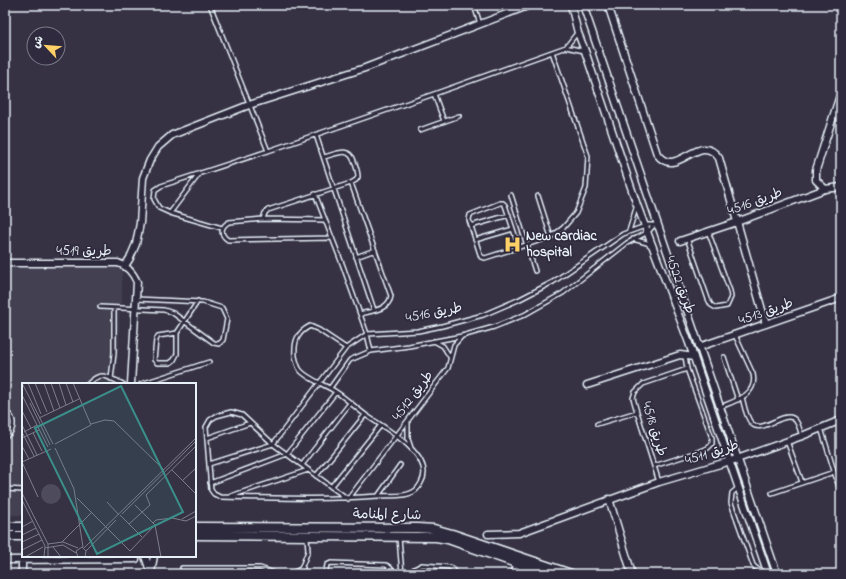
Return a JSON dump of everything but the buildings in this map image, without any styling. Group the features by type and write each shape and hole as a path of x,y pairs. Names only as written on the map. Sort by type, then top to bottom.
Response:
{"street":[{"path":"125,266 136,244 140,223 143,178 150,160 158,147 172,135 249,105 365,68 530,5"},
{"name":"طريق 4522","path":"571,5 578,33 637,205 694,357 728,462 768,574"},
{"name":"طريق 4522","path":"583,5 777,574"},
{"path":"608,5 658,154 662,160 674,162 698,150 708,148 715,152 720,158 766,324"},
{"path":"825,189 816,180 816,170 841,92"},
{"name":"طريق 4516","path":"680,241 737,222 825,189 841,188"},
{"name":"طريق 4519","path":"5,263 118,263 129,269 137,282 131,383"},
{"name":"طريق 4513","path":"699,348 841,298"},
{"path":"683,355 689,343"},
{"path":"587,385 683,355 694,357"},
{"name":"طريق 4511","path":"488,534 519,533 659,482 738,459 841,420"},
{"path":"609,499 632,574"},
{"path":"5,527 22,528"},
{"name":"شارع المنامة","path":"196,527 399,532 448,539 571,574"},
{"name":"شارع المنامة","path":"196,535 307,535 399,532"},
{"path":"5,536 22,536"},
{"path":"145,557 151,574"},
{"path":"151,574 154,557"},
{"path":"5,560 136,559"},
{"path":"22,560 22,574"},
{"name":"شارع المنامة","path":"518,560 547,574"}],"lane":[{"path":"210,5 268,152"},
{"path":"474,5 480,24"},
{"path":"222,228 170,213 159,208 154,199 155,190 161,186 268,152 566,47 578,33"},
{"path":"566,47 585,51"},
{"path":"519,247 509,215 503,203 470,215 469,220 481,257 483,258 552,237 563,228 576,213 586,188 588,156 552,52"},
{"path":"434,94 444,121"},
{"path":"420,130 459,116"},
{"path":"316,135 374,310"},
{"path":"263,219 264,213 268,210 351,183 358,177 352,155 345,152 324,157"},
{"path":"170,213 200,173"},
{"path":"351,183 391,296 390,302 387,305 360,314"},
{"path":"315,194 360,314 371,351"},
{"path":"511,195 535,272"},
{"path":"538,196 552,237"},
{"path":"629,231 637,205"},
{"path":"471,226 509,215"},
{"path":"655,215 654,225 661,232"},
{"path":"325,220 263,219 229,222 222,228 222,233 228,240 331,238"},
{"name":"طريق 4516","path":"367,334 418,331 483,315 518,300 553,282 629,231 654,225"},
{"name":"طريق 4516","path":"330,388 350,360 371,351 409,346 462,336 494,327 524,314 563,293 633,239 648,232 654,225"},
{"path":"476,240 513,229"},
{"path":"687,238 711,305 716,308 727,306 731,297 730,291 708,231"},
{"path":"633,239 647,243 653,247"},
{"path":"356,256 375,250"},
{"path":"100,307 164,310 173,313 214,342 219,344 222,340 227,319 222,308 198,302 136,298"},
{"path":"177,333 158,336 156,340 154,360 157,363 170,362 174,360 177,354 177,333 198,302"},
{"path":"111,379 114,353 114,308"},
{"path":"308,470 228,498 220,497 214,494 211,490 206,427 210,420 216,416 231,412 236,412 242,415 273,444 348,499 397,436 336,392 307,376 300,370 296,362 294,345 299,335 310,326 314,327 346,348"},
{"path":"209,464 273,444 346,348 367,334"},
{"path":"720,407 742,397 750,390 754,380 735,335"},
{"name":"طريق 4512","path":"228,498 348,499 407,495 417,490 424,478 424,469 421,462 412,450 397,436 448,368 454,345 462,336"},
{"path":"434,341 443,346 450,357"},
{"path":"654,466 701,451 708,448 712,444 712,438 683,355"},
{"path":"724,357 738,400"},
{"path":"144,383 209,362"},
{"name":"طريق 4518","path":"659,482 633,398 638,388 652,380 687,369"},
{"path":"89,383 97,376 102,375 121,383"},
{"path":"210,483 287,454 336,392"},
{"path":"742,397 751,424 760,426 782,418 792,418 795,420 802,436"},
{"path":"302,465 350,403"},
{"path":"597,424 637,412"},
{"path":"5,414 12,417 12,429 10,433 5,436"},
{"path":"316,476 365,414"},
{"path":"408,421 408,439 412,450"},
{"path":"207,438 250,423"},
{"path":"331,487 381,425"},
{"path":"821,428 841,494"},
{"path":"787,441 802,482"},
{"path":"378,496 400,465"},
{"path":"772,493 834,472"},
{"path":"738,488 732,493 731,503 753,565 768,574"},
{"path":"5,490 22,490"},
{"path":"399,532 402,574"},
{"path":"300,574 308,550 307,535"},
{"path":"512,574 518,560"},
{"path":"325,574 327,565 332,563 386,565 390,567 393,574"},
{"path":"411,574 417,566 422,565 449,567 453,569 455,574"},
{"path":"182,568 260,568 277,574"},
{"path":"290,574 302,568"}],"shaded area":[{"path":"5,265 113,266 121,269 122,295 119,311 119,344 116,375 118,383 22,383 22,515 5,515"}],"place":[{"name":"New cardiac hospital","path":"513,244"}]}
